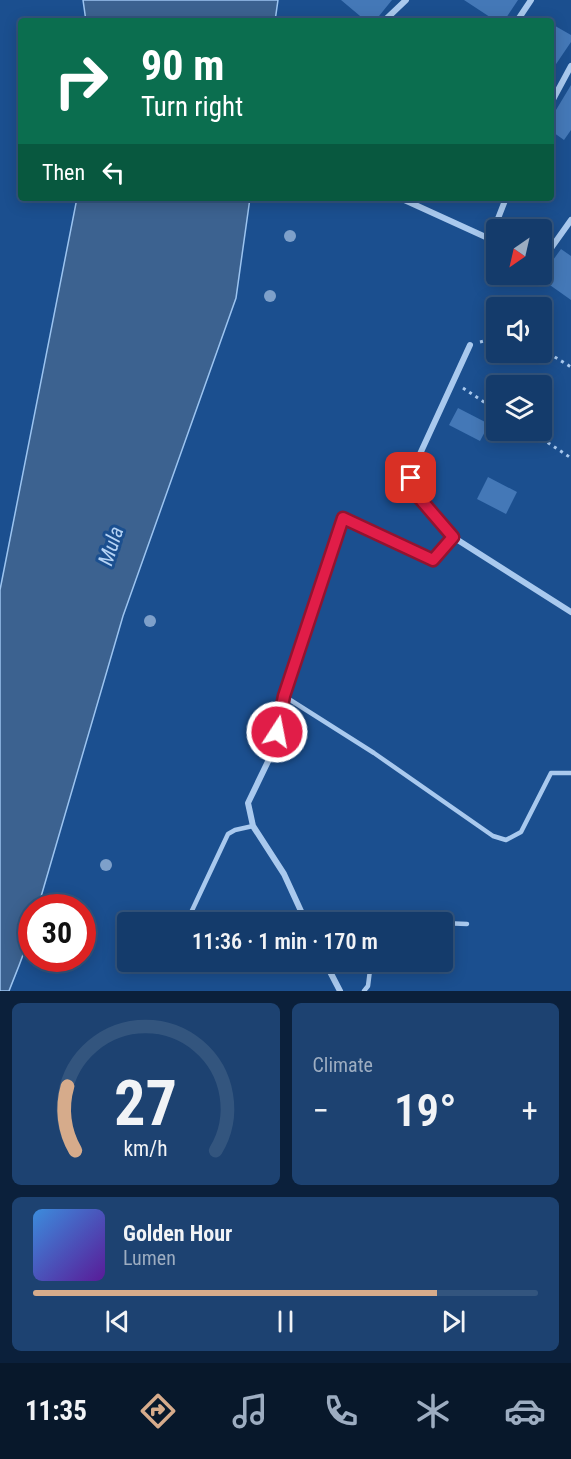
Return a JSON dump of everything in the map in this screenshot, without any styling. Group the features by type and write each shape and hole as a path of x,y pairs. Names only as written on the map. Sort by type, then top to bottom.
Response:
{"street":[{"path":"387,18 406,0"},
{"path":"519,18 531,0"},
{"path":"554,98 571,66"},
{"path":"407,201 490,239 505,201"},
{"path":"552,247 571,220"},
{"path":"470,345 414,467 410,487 453,537 571,612"},
{"path":"301,912 284,874 253,826 249,803 274,749 284,696 343,518 433,560 453,537"},
{"path":"331,972 340,991"}],"lane":[{"path":"284,696 374,753 493,836 506,840 521,832 551,772 571,773"},
{"path":"191,912 228,834 253,826"},
{"path":"453,923 467,924"},
{"path":"364,991 368,986 370,972"}],"path":[{"path":"470,345 486,341"},
{"path":"552,355 571,368"},
{"path":"453,382 486,403"},
{"path":"546,441 571,458"}],"water":[{"path":"83,0 278,0 275,18 86,18"},
{"name":"Mula","path":"76,201 250,201 236,298 123,616 42,894 18,894 18,968 9,991 0,991 0,590"}],"building":[{"path":"341,0 392,0 377,18 362,18"},
{"path":"464,0 518,0 506,18 491,18"},
{"path":"554,25 571,35 571,42 554,67"},
{"path":"571,85 571,130 564,140 554,133 554,113"},
{"path":"561,249 571,256 571,300 550,285 552,285 552,261"},
{"path":"458,408 486,422 486,430 480,441 449,425"},
{"path":"488,477 517,492 506,514 477,499"}],"route":[{"path":"277,732 284,696 343,518 433,560 453,537 410,487 411,478"}]}
